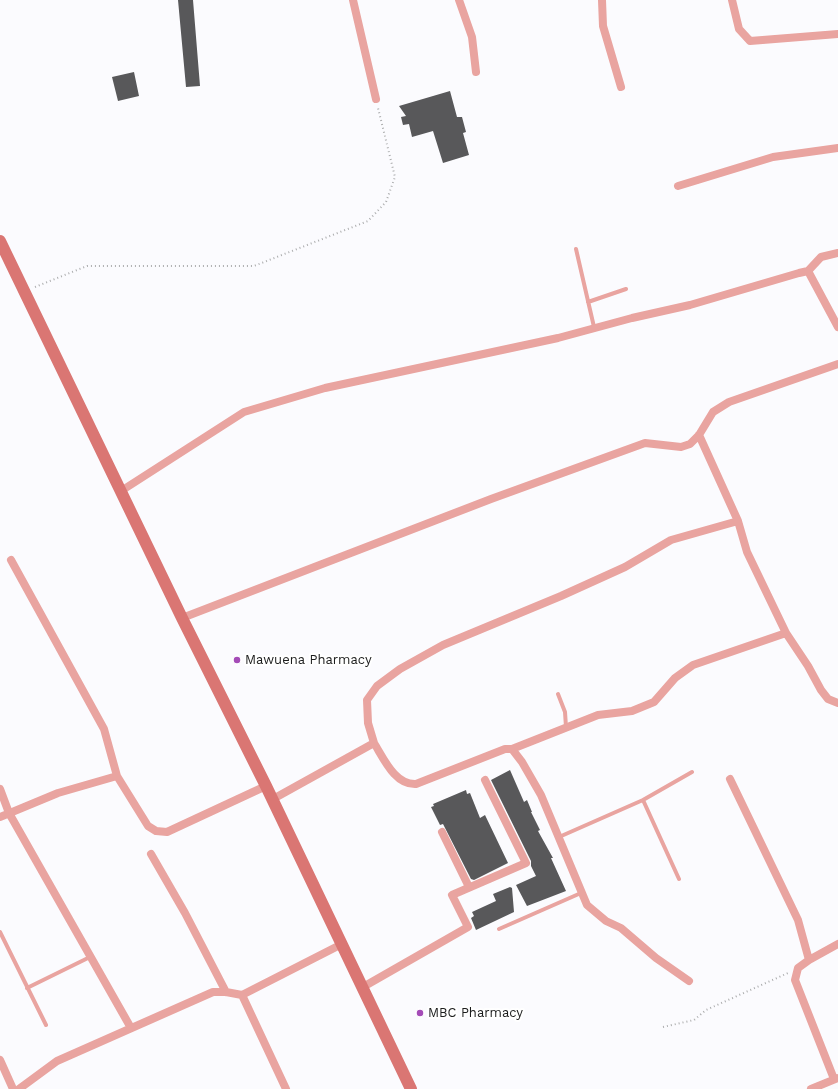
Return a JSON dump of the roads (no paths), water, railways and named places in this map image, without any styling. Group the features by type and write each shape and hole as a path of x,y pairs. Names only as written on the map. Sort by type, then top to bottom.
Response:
{"main road":[{"path":"0,241 182,618 273,799 411,1089"}],"street":[{"path":"354,0 376,99"},
{"path":"459,0 472,36 476,72"},
{"path":"602,0 603,26 621,87"},
{"path":"732,0 739,29 750,41 838,34"},
{"path":"678,186 773,157 838,148"},
{"path":"120,491 244,412 325,388 558,338 594,327 690,305 739,289 808,271 821,257 838,253"},
{"path":"808,271 838,327"},
{"path":"182,618 491,499 645,443 681,448 690,444 699,435 713,412 729,402 838,364"},
{"path":"699,435 738,521 747,552 786,633 808,666 821,690 828,699 838,703"},
{"path":"738,521 671,540 625,567 561,596 443,645 400,669 377,686 367,700 368,723 374,743 399,780 407,784 416,784 505,749 512,749 566,727 605,714 632,711 654,702 675,678 693,665 786,633"},
{"path":"11,560 104,729 117,776 148,826 156,831 167,832 266,786"},
{"path":"273,799 374,743"},
{"path":"512,749 522,762 541,795 587,905 606,921 621,928 656,958 689,981"},
{"path":"0,817 58,793 117,776"},
{"path":"730,779 798,920 809,960"},
{"path":"363,987 468,927 452,895 526,863 485,780"},
{"path":"0,789 8,813 131,1028"},
{"path":"442,832 469,887"},
{"path":"151,854 185,913 226,992"},
{"path":"19,1089 57,1061 213,992 226,992 242,995 342,944"},
{"path":"812,1089 836,1078 795,980 798,968 809,960 838,944"},
{"path":"242,995 286,1089"},
{"path":"0,1060 13,1089"}],"lane":[{"path":"576,249 594,327"},
{"path":"588,302 626,289"},
{"path":"558,694 565,712 566,727"},
{"path":"558,837 643,800 692,772"},
{"path":"643,800 679,879"},
{"path":"499,930 582,893"},
{"path":"0,932 46,1025"},
{"path":"27,988 90,957"}],"place":[{"name":"Mawuena Pharmacy","path":"237,660"},
{"name":"MBC Pharmacy","path":"420,1013"}]}
